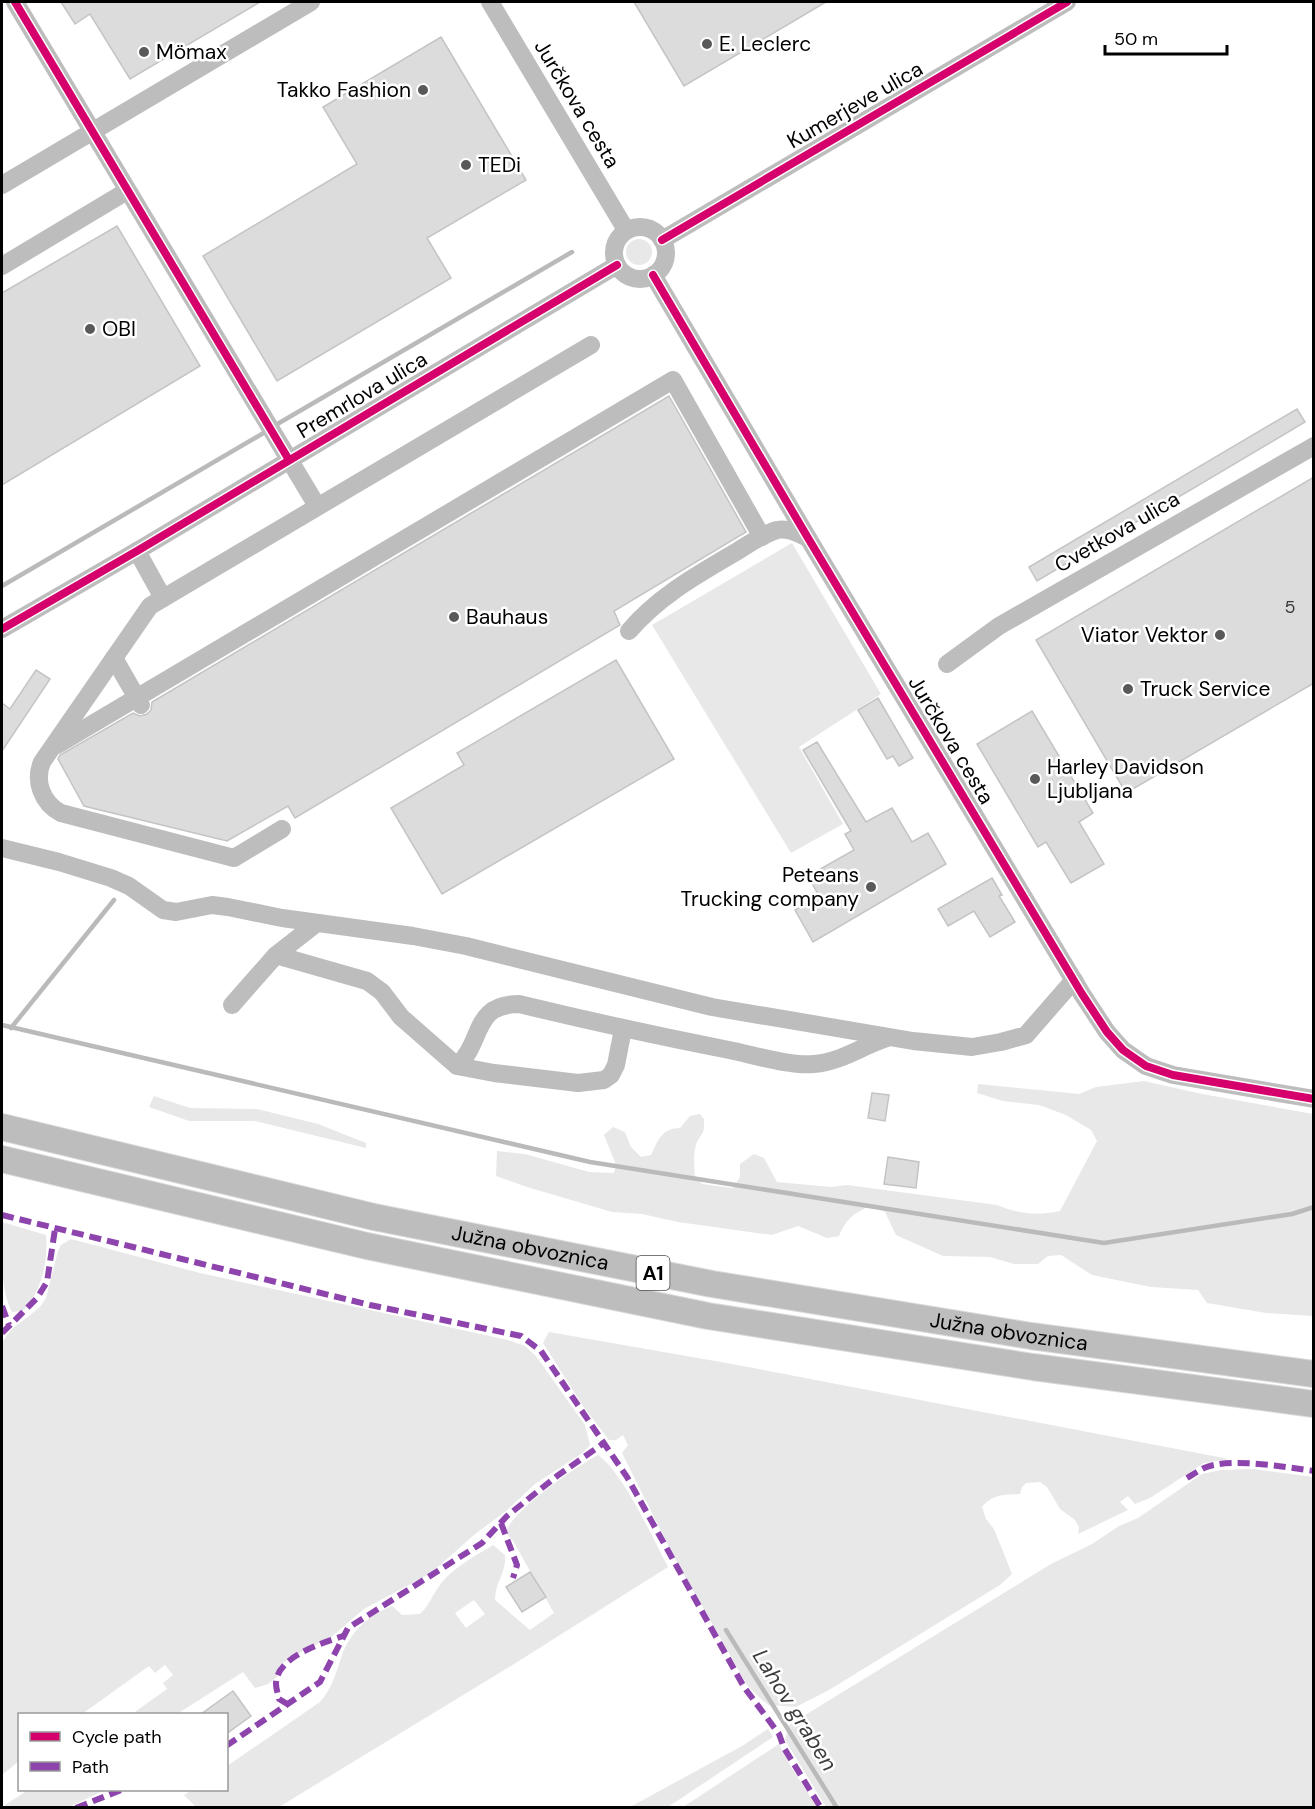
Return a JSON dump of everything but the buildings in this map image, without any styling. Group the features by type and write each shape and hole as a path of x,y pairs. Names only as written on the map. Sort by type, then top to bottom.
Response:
{"highway":[{"name":"Južna obvoznica","path":"2,1127 374,1217 712,1284 1031,1336 1314,1374"},
{"name":"Južna obvoznica","path":"2,1159 367,1246 708,1316 1033,1367 1314,1404"}],"street":[{"path":"15,2 317,506"},
{"path":"2,185 311,2"},
{"name":"Jurčkova cesta","path":"490,2 626,230"},
{"name":"Kumerjeve ulica","path":"662,240 1067,2"},
{"path":"2,266 127,191"},
{"path":"640,226 646,227 653,230 662,240 665,246 665,260 658,271 646,278 633,278 621,271 614,259 614,246 626,230 640,226"},
{"name":"Premrlova ulica","path":"2,629 617,265"},
{"name":"Jurčkova cesta","path":"652,275 1107,1032 1123,1050 1146,1066 1173,1075 1314,1099"},
{"path":"282,829 234,858 61,813 48,802 40,788 39,770 50,749 150,606 591,345"},
{"path":"50,749 139,701 673,380 762,537"},
{"name":"Cvetkova ulica","path":"947,664 999,626 1314,446"},
{"path":"629,631 660,599 762,537 776,530 785,530 794,531 808,538"},
{"path":"137,550 164,598"},
{"path":"114,658 139,701"},
{"path":"2,848 111,878 129,886 163,910 176,912 212,905 412,936 466,946 712,1007 888,1037 972,1047 1026,1035 1074,980"},
{"path":"232,1005 276,956 317,923"},
{"path":"276,956 367,981 382,992 401,1017 457,1066 578,1083 604,1080 611,1075 616,1065 623,1029"},
{"path":"457,1066 472,1045 485,1018 491,1011 508,1004 519,1004 623,1029 783,1061 812,1064 847,1056 868,1044 888,1037"}],"shaded area":[{"path":"639,239 648,243 652,252 648,261 639,265 630,261 626,252 630,243"},
{"path":"792,543 881,694 799,747 843,824 791,853 652,625"},
{"path":"1144,1081 1313,1114 1313,1316 1266,1313 1207,1303 1198,1290 1151,1287 1092,1275 1061,1255 1048,1256 1038,1264 1014,1264 990,1257 943,1256 896,1235 885,1212 870,1206 851,1217 839,1236 827,1238 798,1226 772,1235 678,1222 642,1214 612,1212 496,1176 497,1151 525,1154 589,1172 614,1173 616,1165 604,1135 613,1127 625,1132 631,1147 641,1157 651,1155 659,1140 669,1130 680,1128 690,1116 700,1114 704,1119 704,1130 697,1142 694,1163 695,1176 702,1184 733,1188 740,1177 740,1164 754,1154 764,1158 777,1182 831,1187 847,1185 997,1205 1028,1213 1052,1213 1060,1211 1097,1141 1091,1130 1066,1115 1039,1105 1003,1101 977,1093 978,1084 1079,1094 1096,1087"},
{"path":"154,1096 190,1108 257,1109 318,1124 366,1143 366,1148 255,1121 189,1121 149,1107"},
{"path":"2,1222 46,1235 46,1256 42,1276 35,1294 23,1311 12,1312 5,1293 2,1269"},
{"path":"71,1239 200,1273 508,1340 525,1346 536,1356 585,1425 590,1445 584,1452 535,1484 431,1573 364,1609 330,1638 291,1657 279,1666 277,1677 268,1684 255,1688 243,1672 179,1713 133,1713 167,1689 163,1683 173,1675 165,1665 155,1673 149,1666 83,1713 18,1713 18,1762 2,1775 2,1342 12,1329 40,1307 46,1298 61,1245"},
{"path":"549,1332 732,1364 1229,1459 1204,1463 1150,1498 1135,1504 1128,1496 1120,1502 1128,1510 1078,1534 1079,1527 1075,1520 1060,1509 1047,1487 1040,1482 1026,1483 1020,1494 999,1496 990,1500 982,1507 986,1519 994,1529 1012,1574 1000,1585 829,1690 796,1707 769,1705 747,1685 674,1557 622,1453 628,1445 623,1435 616,1440 609,1440 583,1406 543,1343"},
{"path":"598,1455 617,1476 637,1507 668,1567 279,1807 196,1807 184,1795 190,1791 228,1791 228,1765 320,1702 331,1686 350,1638 368,1619 392,1606 402,1615 420,1614 439,1586 453,1571 493,1545 505,1555 495,1600 530,1630 554,1613 507,1534 507,1529 523,1510 562,1478","holes":["474,1600 485,1614 466,1628 455,1613"]},
{"path":"1253,1469 1313,1477 1313,1807 826,1807 785,1740 789,1725 1051,1564 1092,1544 1119,1526 1138,1518 1202,1474 1221,1470"},
{"path":"768,1729 773,1737 668,1807 630,1807 742,1746"},
{"path":"779,1744 817,1807 683,1807"},
{"path":"26,1791 103,1791 69,1807 2,1807"}],"waterway":[{"path":"274,426 572,252"},
{"path":"2,586 267,431"},
{"path":"11,1028 114,900"},
{"path":"2,1025 590,1162 1104,1243 1292,1214 1314,1207"},
{"name":"Lahov graben","path":"726,1630 837,1808"}],"marked path":[{"path":"2,1215 370,1305 521,1336 541,1351 627,1477 744,1687 779,1734 784,1748 821,1808"},
{"path":"2,1333 37,1298 47,1282 55,1229"},
{"path":"2,1306 9,1325"},
{"path":"228,1745 320,1682 348,1628 482,1543 507,1516 557,1476 604,1443"},
{"path":"1187,1478 1204,1468 1228,1463 1314,1471"},
{"path":"501,1523 517,1565 513,1578"},
{"path":"289,1705 279,1699 276,1688 278,1674 284,1666 302,1652 343,1636"},
{"path":"76,1808 118,1791"}],"cycle path":[{"path":"15,2 289,460"},
{"path":"662,240 1067,2"},
{"path":"2,629 617,265"},
{"path":"653,275 808,538 1107,1032 1123,1050 1146,1066 1173,1075 1314,1099"}],"place":[{"name":"E. Leclerc","path":"707,44"},
{"name":"Mömax","path":"144,52"},
{"name":"Takko Fashion","path":"423,90"},
{"name":"TEDi","path":"466,165"},
{"name":"OBI","path":"90,329"},
{"name":"Bauhaus","path":"454,617"},
{"name":"Viator Vektor","path":"1220,635"},
{"name":"Truck Service","path":"1128,689"},
{"name":"Harley Davidson Ljubljana","path":"1035,779"},
{"name":"Peteans Trucking company","path":"871,887"}]}
